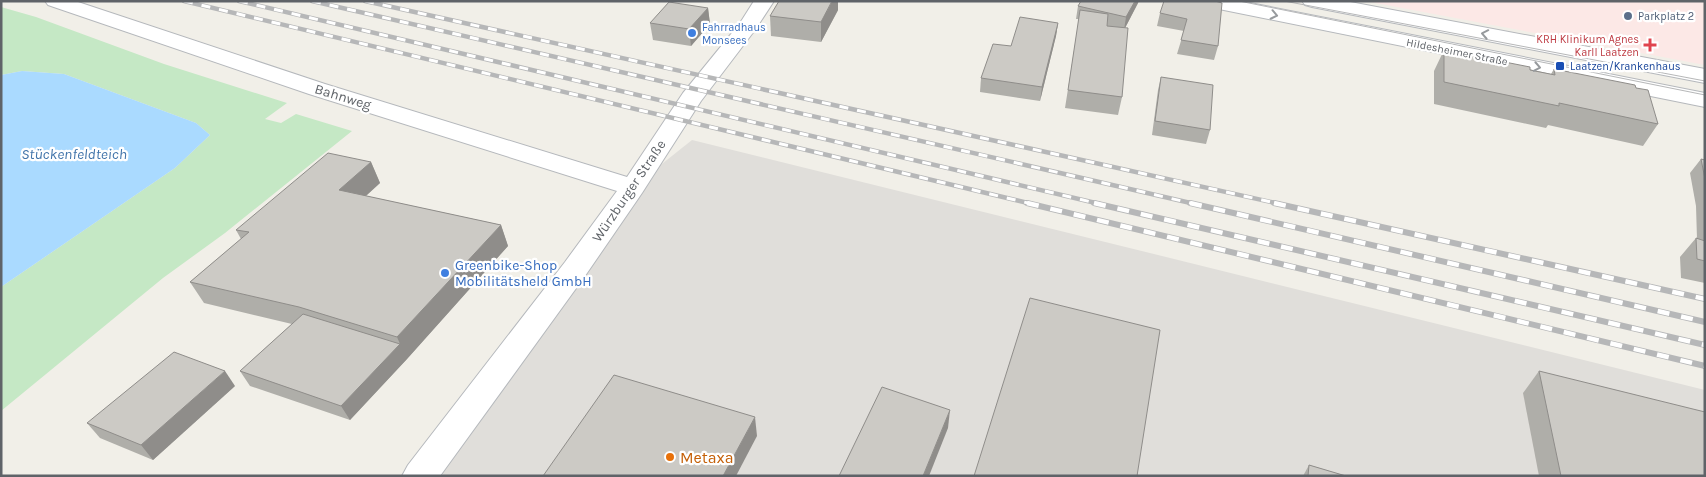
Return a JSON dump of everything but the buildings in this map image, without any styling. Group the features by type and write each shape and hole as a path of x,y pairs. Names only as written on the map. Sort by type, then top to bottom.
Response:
{"street":[{"name":"Bahnweg","path":"55,1 317,89 634,187"},
{"name":"Würzburger Straße","path":"420,476 575,270 634,187 691,98 748,26 764,1"},
{"name":"Hildesheimer Straße","path":"1210,1 1705,100"},
{"name":"Hildesheimer Straße","path":"1312,1 1705,76"}],"shaded area":[{"name":"KRH Klinikum Agnes Karll Laatzen","path":"1365,1 1705,1 1705,65 1487,24"},
{"path":"692,140 1705,390 1705,476 420,476 633,187"}],"green space":[{"path":"1,7 36,17 164,64 287,103 265,119 281,123 296,114 352,131 225,233 163,278 1,411 1,287 175,168 210,135 196,123 64,74 22,71 1,75"}],"water":[{"name":"Stückenfeldteich","path":"22,71 64,74 196,123 210,135 175,168 1,287 1,75"}],"tram line":[{"path":"1239,1 1705,95"},
{"path":"1284,1 1705,81"}],"railway":[{"path":"184,1 1032,204"},
{"path":"239,1 1100,204"},
{"path":"312,1 1195,204"},
{"path":"365,1 1280,204"},
{"path":"1027,203 1705,366"},
{"path":"1094,203 1705,345"},
{"path":"1190,203 1705,322"},
{"path":"1274,203 1705,299"}],"place":[{"name":"Parkplatz 2","path":"1628,16"},
{"name":"Fahrradhaus Monsees","path":"692,33"},
{"name":"KRH Klinikum Agnes Karll Laatzen","path":"1650,45"},
{"name":"Laatzen/Krankenhaus","path":"1560,66"},
{"name":"Greenbike-Shop Mobilitätsheld GmbH","path":"445,273"},
{"name":"Metaxa","path":"670,457"}]}
